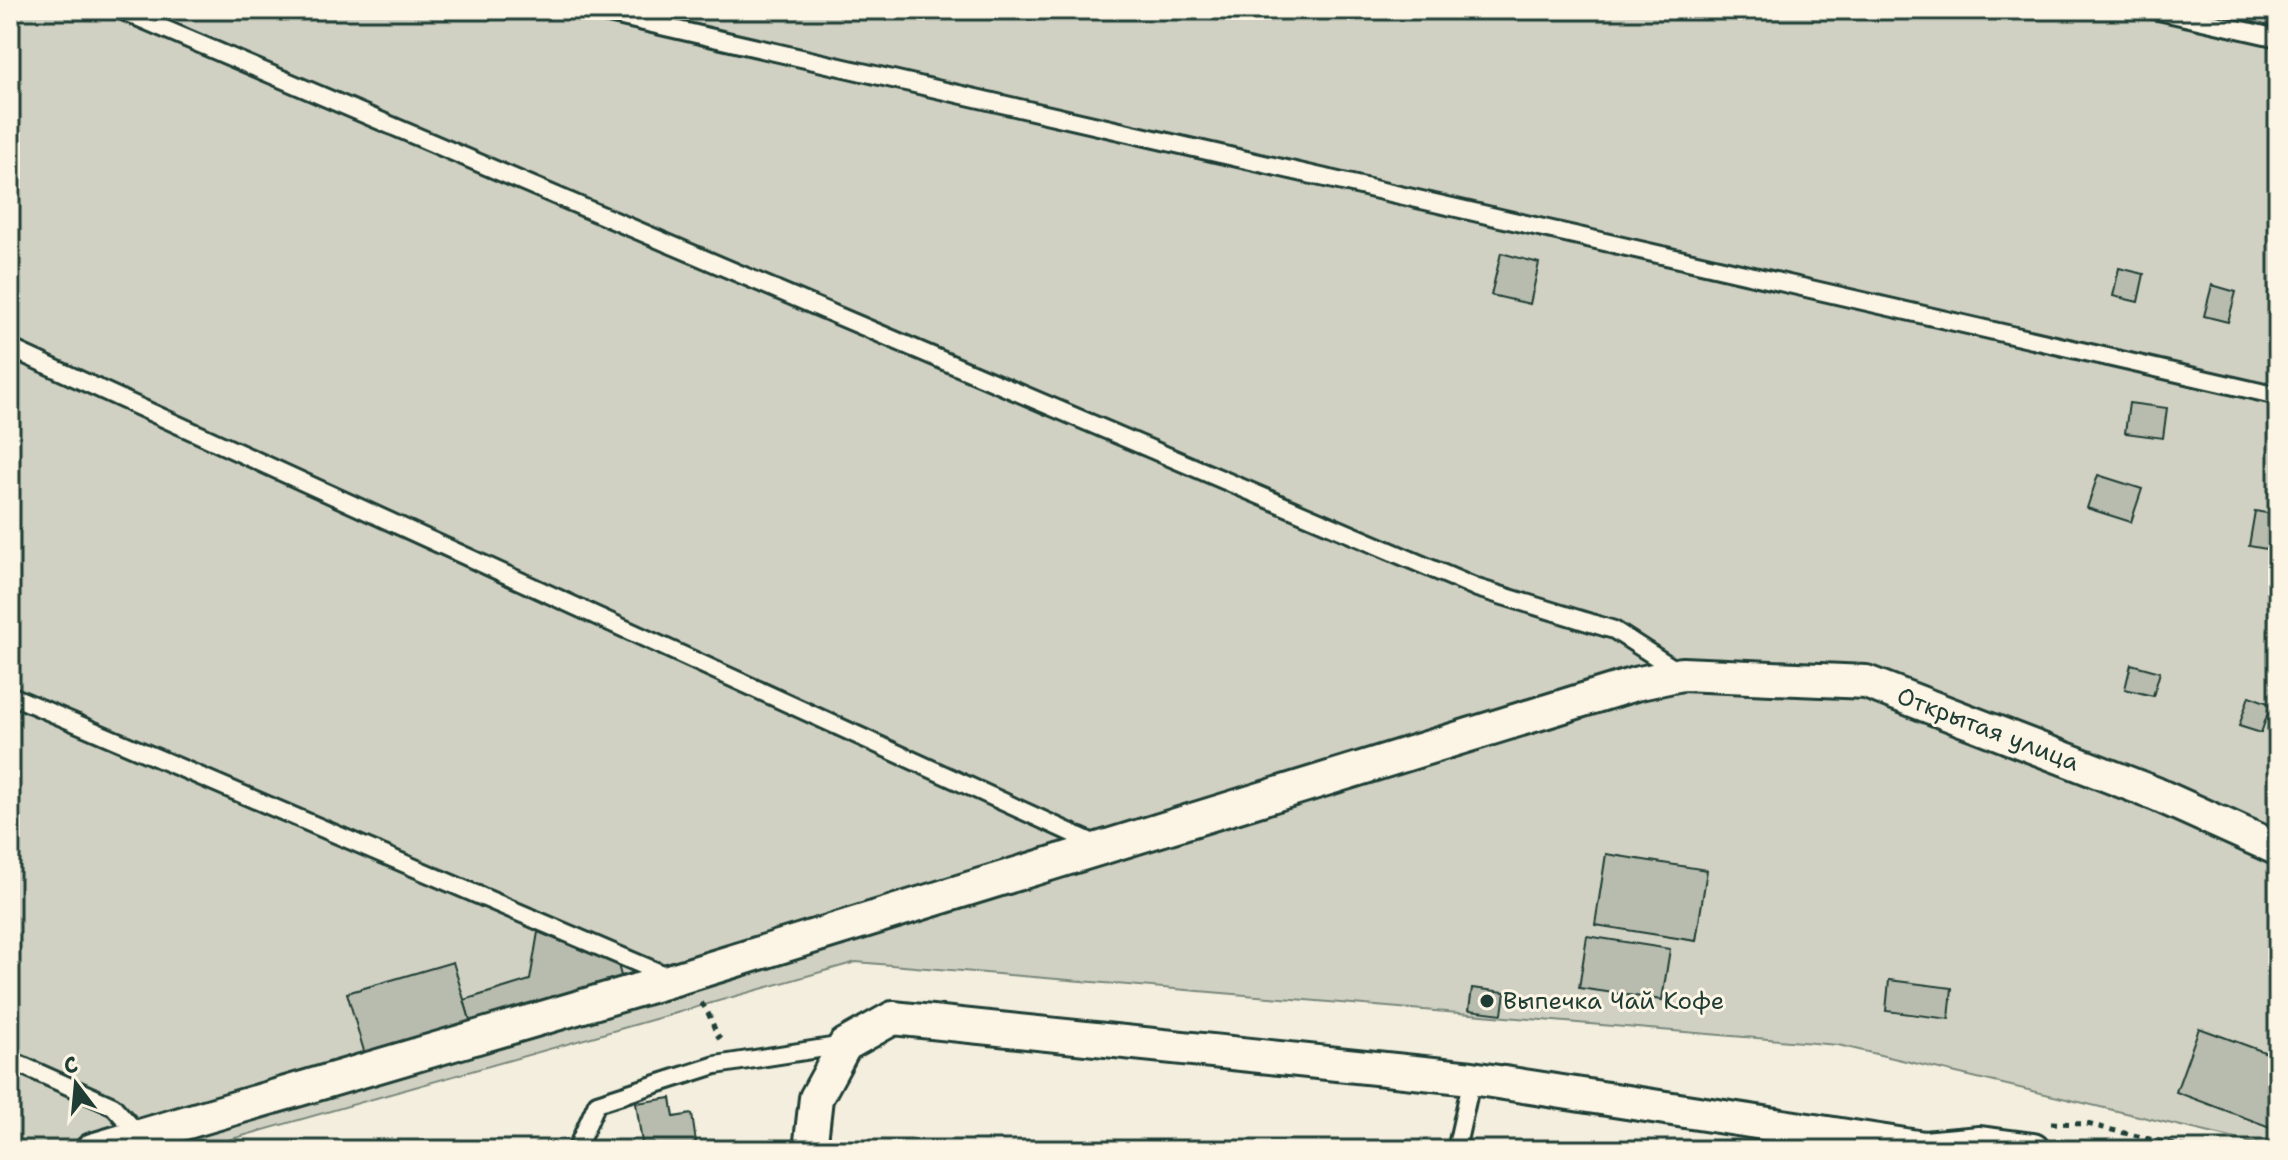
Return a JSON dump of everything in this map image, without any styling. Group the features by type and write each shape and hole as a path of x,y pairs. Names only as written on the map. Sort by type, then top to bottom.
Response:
{"street":[{"name":"Открытая улица","path":"92,1150 675,979 1635,684 1682,674 1866,682 2156,794 2278,849"},
{"path":"810,1150 816,1098 845,1045 893,1018 1472,1078 1923,1149 1980,1143 2033,1150"}],"lane":[{"path":"120,10 1477,588 1614,630 1682,674"},
{"path":"591,10 2278,396"},
{"path":"2154,10 2278,38"},
{"path":"10,348 1101,846"},
{"path":"10,695 675,979"},
{"path":"576,1150 597,1103 716,1065 845,1045"},
{"path":"10,1060 113,1106 141,1137"},
{"path":"1456,1150 1472,1078"}],"shaded area":[{"path":"10,10 2278,10 2278,1149 1838,1045 856,962 193,1150 10,1150"}],"building":[{"path":"1501,253 1539,263 1530,304 1491,295"},
{"path":"2119,268 2144,274 2138,302 2113,296"},
{"path":"2212,285 2236,292 2228,322 2204,316"},
{"path":"2129,403 2167,408 2163,438 2125,433"},
{"path":"2098,475 2142,489 2131,522 2087,508"},
{"path":"2255,511 2278,515 2278,551 2249,546"},
{"path":"2131,664 2160,672 2153,696 2125,689"},
{"path":"2249,696 2271,704 2261,733 2239,726"},
{"path":"1606,854 1707,870 1696,941 1595,925"},
{"path":"538,932 618,965 623,983 472,1027 464,1000 530,980"},
{"path":"1587,936 1670,949 1662,1000 1579,988"},
{"path":"453,962 472,1027 366,1058 347,993"},
{"path":"1889,980 1952,988 1949,1019 1886,1011"},
{"name":"Выпечка Чай Кофе","path":"1472,988 1505,992 1502,1014 1469,1010"},
{"path":"2199,1028 2278,1057 2278,1130 2176,1092"},
{"path":"671,1098 674,1117 692,1114 697,1150 643,1150 636,1103"}],"place":[{"name":"Выпечка Чай Кофе","path":"1487,1001"}]}
